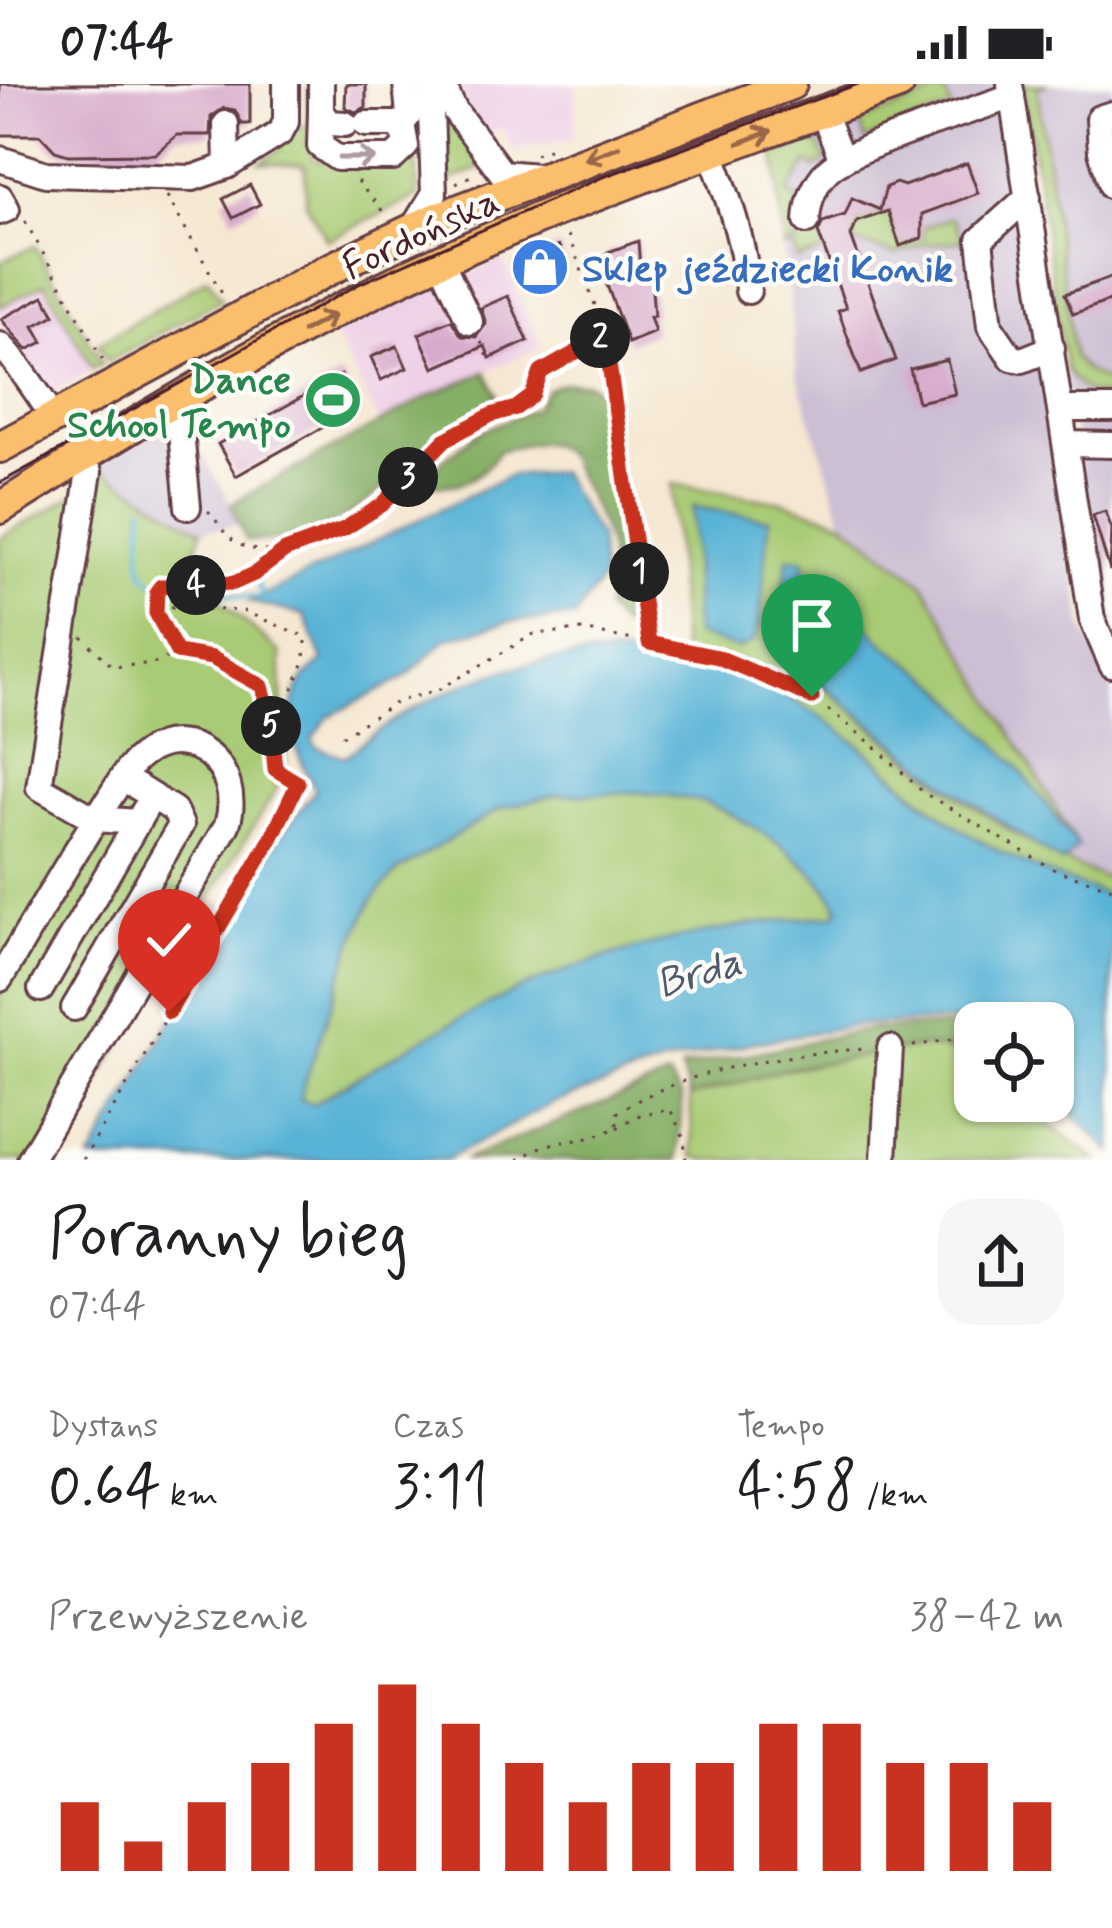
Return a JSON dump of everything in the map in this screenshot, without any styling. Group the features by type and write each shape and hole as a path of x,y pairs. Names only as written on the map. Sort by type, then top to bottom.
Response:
{"main road":[{"name":"Fordońska","path":"0,447 400,222 791,84"},
{"name":"Fordońska","path":"0,508 266,351 441,261 560,211 899,84"}],"street":[{"path":"0,159 46,174 193,178 227,166 284,128 286,84"},
{"path":"321,84 320,146 337,158 393,158 406,146 402,124 409,115 406,84"},
{"path":"400,222 434,194 430,84"},
{"path":"442,84 454,111 502,173 540,176"},
{"path":"807,221 813,191 842,160 1011,90 1092,620 1112,665"},
{"path":"321,111 330,123 402,124"},
{"path":"823,112 842,160"},
{"path":"1112,114 1100,118 1101,151 1112,186"},
{"path":"226,124 227,166"},
{"path":"711,153 746,256 748,290"},
{"path":"1028,196 980,240 990,326 1012,358 1022,360 1052,349"},
{"path":"441,261 472,325"},
{"path":"0,345 10,352 53,417"},
{"path":"1061,409 1112,409"},
{"path":"161,410 181,432 188,507"},
{"path":"1066,444 1112,445"},
{"path":"82,456 89,472 39,787 95,820 138,822"},
{"path":"0,979 95,820 138,758 166,745 199,749 215,758 226,772 233,796 227,825 30,1160"},
{"path":"74,1008 181,826 174,810 123,778"},
{"path":"41,988 153,797"},
{"path":"165,857 184,898"},
{"path":"884,1160 890,1048"}],"path":[{"path":"355,178 400,222"},
{"path":"164,189 226,300"},
{"path":"7,209 106,366"},
{"path":"560,211 605,336 649,643"},
{"path":"472,325 489,359 506,352"},
{"path":"159,606 154,599 161,586 234,583 285,551 344,529 382,505 445,440 491,415 516,408 532,396 541,372 605,336"},
{"path":"188,507 210,512 228,537 253,549 285,551"},
{"path":"159,606 156,613 177,652"},
{"path":"159,606 243,611 306,637 305,668 290,698 289,744 275,769"},
{"path":"342,736 397,702 440,688 534,634 583,630 649,643 718,657 812,697 924,793 1055,870 1112,888"},
{"path":"80,635 113,667 155,663 177,652 212,658 262,686 275,769"},
{"path":"83,1160 289,803 298,783 275,769"},
{"path":"617,1128 617,1113 643,1095 710,1075 766,1061 954,1040"},
{"path":"518,1160 545,1144 589,1138 636,1116 670,1109 684,1138 686,1160"}],"shaded area":[{"path":"459,84 576,84 575,138 513,151 502,127 488,135"},
{"path":"960,84 1001,84 1083,626 1112,689 1112,881 1062,863 1078,845 923,584 843,521 797,376 775,154"},
{"path":"1023,84 1112,84 1112,646 1102,622"},
{"path":"502,259 542,347 431,394 380,422 334,335"},
{"path":"45,282 93,369 51,394 39,392 0,321 0,307"},
{"path":"181,418 239,524 202,531 97,467"}],"green space":[{"path":"308,84 311,127 306,144 316,160 396,164 414,120 418,196 327,240 306,203 305,165 260,162 280,149 293,127 308,126"},
{"path":"1023,84 1048,84 1037,88 1074,358 1086,371 1112,385 1112,397 1085,392 1066,371"},
{"path":"943,90 952,108 865,140 860,122"},
{"path":"440,105 483,167 441,185"},
{"path":"810,141 821,146 826,161 815,168 807,163 788,193 799,200 800,215 791,219 793,243 819,233 825,251 798,260 793,245 784,247 775,154"},
{"path":"888,211 900,245 924,237 921,228 949,218 963,241 925,244 895,255 852,241 850,233 857,222"},
{"path":"35,246 102,364 93,369 45,283 0,307 0,262"},
{"path":"208,278 222,299 108,362 98,344"},
{"path":"486,372 498,397 443,434 352,512 304,535 246,540 231,504 431,395"},
{"path":"588,383 605,395 602,415 634,584 633,626 620,625 606,610 607,543 560,450 541,443 519,446 499,451 479,474 463,482 434,485 431,477 442,461 476,434 535,408 548,389"},
{"path":"97,467 202,531 190,564 197,580 280,653 286,773 50,1160 0,1160 0,538 76,494"},
{"path":"672,484 784,502 843,521 923,583 1078,846 1016,765 941,685 887,646 828,584 807,580 803,559 788,559 776,648 977,809 1065,861 1112,881 1112,897 1032,867 967,833 817,715 751,684 682,660","holes":["693,507 769,520 765,555"]},
{"path":"638,792 694,800 739,818 799,861 839,909 834,915 671,940 591,962 488,1005 312,1104 299,1099 354,939 372,900 396,872 500,808 557,795"},
{"path":"954,1026 954,1051 923,1046 785,1069 690,1097 681,1068 870,1029"},
{"path":"923,1046 954,1051 954,1122 1045,1122 1097,1160 707,1160 693,1156 690,1097 785,1069"},
{"path":"668,1077 682,1098 678,1160 464,1160"}],"water":[{"name":"Brda","path":"559,472 599,537 602,578 575,617 507,622 446,639 406,677 328,717 313,739 316,747 345,757 398,718 455,688 515,668 576,657 638,656 700,665 761,685 820,716 975,838 1041,871 1112,897 1112,1152 1074,1115 1074,1002 954,1002 954,1021 858,1025 659,1065 553,1103 445,1160 90,1160 269,852 315,790 293,735 292,708 303,680 323,660 304,615 250,602 511,475","holes":["638,792 719,809 760,831 817,877 839,909 834,915 671,940 591,962 488,1004 313,1104 299,1099 354,939 372,900 396,872 501,808 557,795"]},
{"path":"693,507 769,519 760,626 753,642 739,649 695,635"},
{"path":"788,558 804,559 808,580 828,583 887,646 941,685 1016,765 1078,846 1062,863 952,788 776,648"}],"building":[{"path":"0,84 250,84 250,124 242,124 235,110 224,108 211,117 210,135 177,135 155,154 68,155 55,151 40,135 0,135"},
{"path":"346,84 366,84 366,107 356,112 345,107"},
{"path":"967,163 978,193 922,214 922,238 900,246 888,211 857,222 851,236 896,360 861,373 838,311 846,308 818,232 823,222 845,215 852,198 880,210 886,187 904,186"},
{"path":"250,185 260,204 233,218 223,199"},
{"path":"638,241 641,281 651,277 654,316 650,317 655,332 628,343 599,263 608,252"},
{"name":"Sklep jeździecki Konik","path":"559,246 567,269 523,286 513,265"},
{"path":"1112,277 1112,300 1073,314 1065,294"},
{"path":"44,296 55,315 34,326 43,342 27,350 1,319"},
{"path":"508,296 528,341 490,358 485,346 434,368 419,334 451,320 462,336 476,337 486,324 481,308"},
{"path":"397,346 407,368 381,380 371,357"},
{"path":"947,360 955,394 918,402 910,369"},
{"path":"341,375 359,407 236,476 218,444"},
{"path":"1105,511 1112,529 1110,571 1093,515"}],"waterway":[{"path":"144,506 141,558 145,575 161,586 257,598"},
{"path":"254,574 262,596"}],"tram line":[{"path":"0,483 359,284 603,177 858,84"}],"place":[{"name":"Sklep jeździecki Konik","path":"540,267"},
{"name":"Dance School Tempo","path":"333,400"}],"route":[{"path":"169,1012 271,839 298,783 275,769 262,686 212,658 177,652 156,613 157,591 161,586 234,583 285,551 344,529 382,505 445,440 491,415 516,408 532,396 541,372 605,336 649,643 718,657 812,697"}]}
